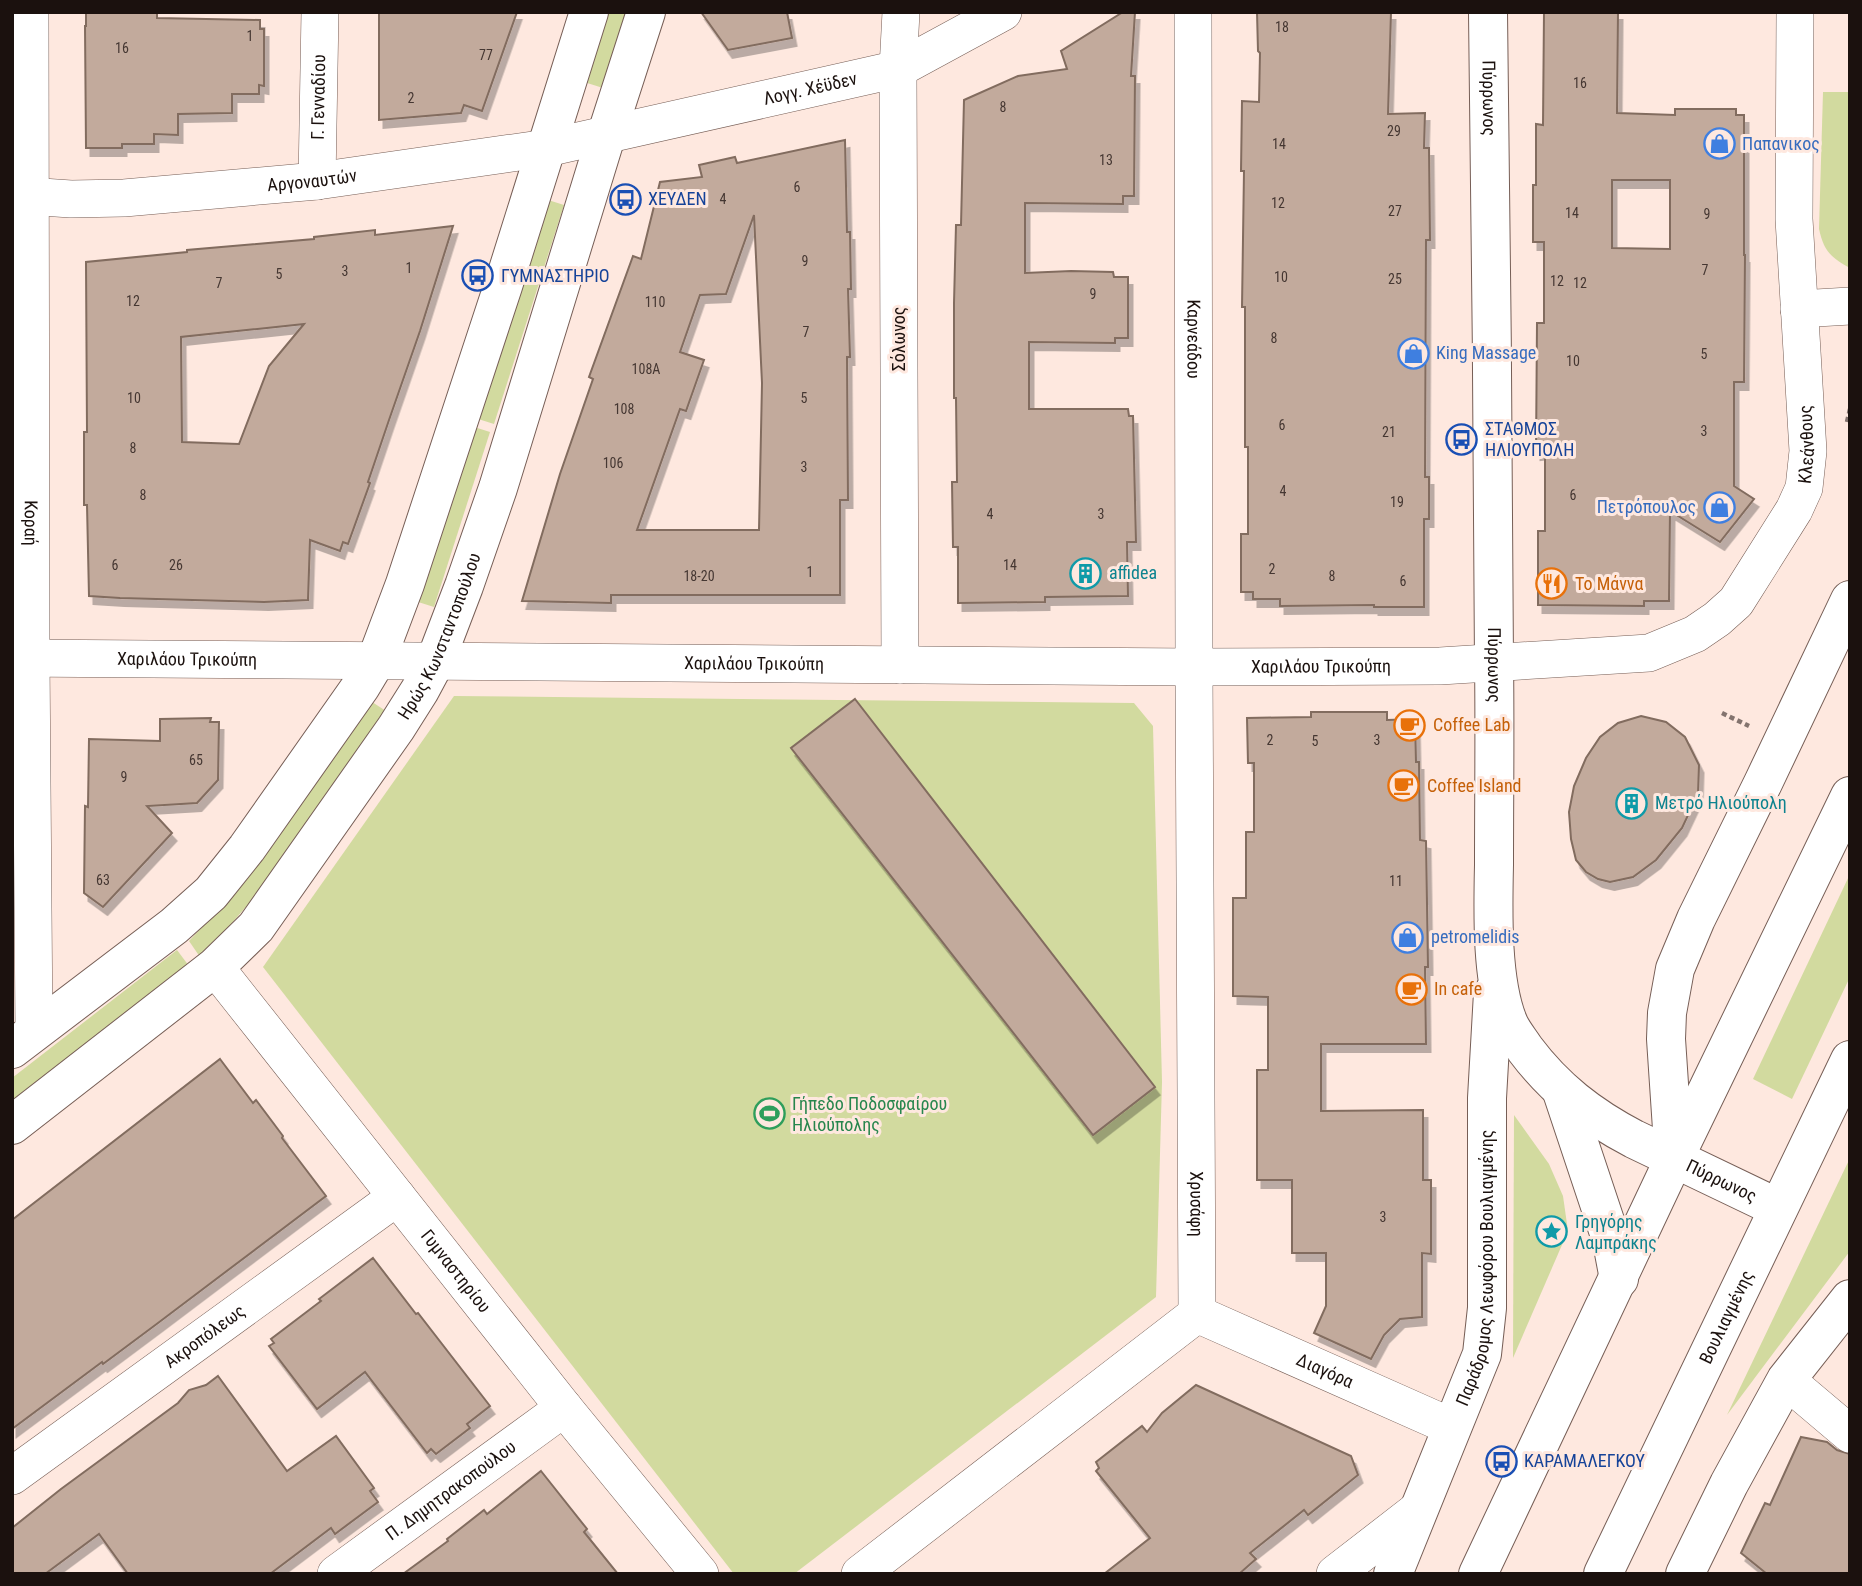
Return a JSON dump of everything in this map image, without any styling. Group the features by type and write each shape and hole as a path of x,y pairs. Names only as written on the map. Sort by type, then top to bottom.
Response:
{"street":[{"name":"Κοραή","path":"23,1040 21,196 30,12"},
{"name":"Γ. Γενναδίου","path":"317,181 320,12"},
{"path":"23,1040 174,926 211,893 247,848 376,661 433,500 589,12"},
{"name":"Ηρώς Κωνσταντοπούλου","path":"12,1125 215,967 256,927 396,727 435,662 498,488 646,12"},
{"name":"Σόλωνος","path":"900,665 898,69 901,12"},
{"name":"Λογγ. Χέϋδεν","path":"607,133 898,69 1003,12"},
{"name":"Καρνεάδου","path":"1194,12 1194,667"},
{"name":"Πύρρωνος","path":"1488,12 1494,663 1493,890 1500,992 1509,1026 1531,1057 1562,1092 1611,1127 1778,1208"},
{"name":"Κλεάνθους","path":"1494,663 1649,653 1695,634 1717,620 1736,603 1794,510 1804,488 1808,451 1794,219 1795,12"},
{"name":"Αργοναυτών","path":"21,196 124,198 317,181 547,148 607,133"},
{"path":"1799,309 1850,306"},
{"path":"1674,1159 1668,1078 1667,1013 1675,969 1696,919 1850,600"},
{"name":"Χαριλάου Τρικούπη","path":"22,658 1194,667 1440,666 1494,663"},
{"name":"Χρυσάφη","path":"1194,667 1198,1314"},
{"path":"1478,1574 1674,1159 1850,796"},
{"name":"Παράδρομος Λεωφόρου Βουλιαγμένης","path":"1393,1574 1482,1354 1487,1308 1487,1098 1495,949"},
{"name":"Γυμναστηρίου","path":"215,967 564,1408 700,1574"},
{"name":"Βουλιαγμένης","path":"1603,1574 1850,1060"},
{"path":"1562,1092 1612,1242 1619,1279"},
{"path":"1811,1141 1850,1127"},
{"name":"Ακροπόλεως","path":"12,1476 397,1197"},
{"path":"1685,1574 1729,1483 1786,1380 1850,1298"},
{"path":"860,1574 1198,1314"},
{"name":"Διαγόρα","path":"1198,1314 1452,1427"},
{"path":"1786,1380 1850,1434"},
{"name":"Π. Δημητρακοπούλου","path":"336,1574 564,1408"},
{"path":"1335,1574 1419,1509"}],"path":[{"path":"1722,713 1751,726"}],"green space":[{"path":"606,12 627,12 603,88 584,82"},
{"path":"1823,92 1850,92 1850,268 1829,253 1819,229"},
{"path":"545,199 564,205 494,424 475,418"},
{"path":"471,426 490,432 434,607 415,601"},
{"name":"Γήπεδο Ποδοσφαίρου Ηλιούπολης","path":"454,696 1134,703 1153,726 1162,1082 1156,1297 794,1574 734,1574 263,967"},
{"path":"369,700 386,711 251,901 200,957 189,941 220,908"},
{"path":"1850,874 1850,977 1792,1099 1753,1079"},
{"path":"177,950 189,966 12,1103 12,1078"},
{"path":"1514,1115 1549,1164 1563,1196 1568,1231 1513,1358"},
{"path":"1850,1158 1850,1251 1727,1415"}],"building":[{"path":"86,12 157,12 157,18 260,20 260,29 264,29 264,86 259,85 259,94 232,94 232,113 178,114 178,135 154,134 154,144 122,144 122,148 86,148"},
{"path":"379,12 517,12 482,111 464,105 461,113 379,120"},
{"path":"701,12 787,12 792,38 728,50"},
{"path":"1123,12 1135,12 1131,76 1135,76 1134,196 1123,196 1123,204 1025,203 1025,273 1113,272 1114,277 1128,277 1128,338 1115,338 1115,343 1029,342 1029,409 1128,409 1129,416 1133,416 1136,542 1127,542 1128,596 1045,597 1045,602 958,603 958,547 953,547 952,482 957,482 954,303 956,225 961,225 964,100 1018,76 1067,69 1061,51"},
{"path":"1257,12 1391,12 1388,114 1425,113 1424,148 1429,148 1430,240 1426,240 1425,477 1429,477 1429,519 1424,519 1424,607 1280,606 1280,599 1253,599 1253,592 1241,592 1241,534 1248,534 1245,307 1242,307 1242,101 1259,102"},
{"path":"1544,12 1618,12 1617,113 1675,115 1675,109 1736,109 1736,115 1744,115 1744,382 1734,382 1734,486 1754,499 1720,542 1670,511 1669,601 1644,601 1644,606 1538,605 1538,531 1545,531 1545,456 1544,451 1536,452 1537,323 1544,323 1544,242 1533,242 1533,185 1536,185 1536,124 1543,125","holes":["1612,180 1670,180 1670,249 1612,248"]},
{"path":"845,140 851,289 848,289 850,357 847,357 848,500 840,500 840,595 611,595 611,603 522,601 560,474 593,379 589,377 633,256 641,259 660,182 702,177 699,165 735,157 737,163","holes":["754,215 762,383 759,530 637,530 680,409 686,411 704,360 680,352 700,295 726,294"]},
{"path":"453,226 348,544 343,542 340,551 310,540 308,600 264,602 89,596 87,505 84,505 84,432 87,432 86,262 314,239 375,230 375,235","holes":["304,324 269,366 239,444 182,442 181,337"]},
{"path":"855,699 1155,1087 1093,1135 791,748"},
{"path":"1311,712 1387,712 1387,720 1415,719 1416,762 1419,762 1420,840 1426,841 1426,1044 1321,1044 1321,1111 1423,1110 1423,1180 1431,1180 1431,1254 1422,1253 1422,1317 1400,1319 1384,1335 1371,1359 1314,1333 1326,1306 1326,1253 1292,1253 1292,1180 1257,1180 1257,1070 1268,1070 1268,997 1233,996 1233,898 1246,898 1246,832 1254,832 1254,763 1248,763 1247,718 1311,717"},
{"name":"Μετρό Ηλιούπολη","path":"1641,716 1666,722 1685,737 1699,765 1698,794 1682,828 1656,860 1633,877 1610,882 1586,872 1576,860 1569,812 1574,786 1586,758 1600,737 1618,723"},
{"path":"211,718 210,722 219,722 218,780 197,803 147,806 172,833 103,907 84,893 89,739 160,741 160,719"},
{"path":"220,1059 253,1103 256,1100 326,1196 12,1429 12,1220"},
{"path":"373,1258 490,1406 467,1424 470,1428 436,1454 431,1449 427,1453 365,1372 317,1409 269,1346 274,1343 271,1339"},
{"path":"218,1376 287,1471 336,1436 374,1488 370,1491 378,1502 335,1534 331,1528 270,1574 128,1574 99,1534 45,1574 12,1574 12,1528 178,1403 189,1390 206,1385"},
{"path":"1196,1385 1351,1456 1358,1475 1308,1515 1304,1510 1250,1553 1256,1559 1239,1574 1104,1574 1150,1538 1096,1471 1099,1468 1096,1462 1142,1426 1147,1432 1162,1413"},
{"path":"1801,1437 1827,1442 1837,1450 1850,1454 1850,1574 1767,1574 1741,1553 1765,1503 1770,1505"},
{"path":"541,1471 587,1529 584,1532 618,1574 403,1574 484,1510 487,1514"}],"place":[{"name":"Παπανικος","path":"1719,144"},
{"name":"ΧΕΥΔΕΝ","path":"625,199"},
{"name":"ΓΥΜΝΑΣΤΗΡΙΟ","path":"478,276"},
{"name":"King Massage","path":"1413,353"},
{"name":"ΣΤΑΘΜΟΣ ΗΛΙΟΥΠΟΛΗ","path":"1462,439"},
{"name":"Πετρόπουλος","path":"1719,507"},
{"name":"affidea","path":"1086,573"},
{"name":"Το Μάννα","path":"1552,584"},
{"name":"Coffee Lab","path":"1410,725"},
{"name":"Coffee Island","path":"1404,786"},
{"name":"Μετρό Ηλιούπολη","path":"1632,803"},
{"name":"petromelidis","path":"1408,937"},
{"name":"In cafe","path":"1411,989"},
{"name":"Γήπεδο Ποδοσφαίρου Ηλιούπολης","path":"769,1114"},
{"name":"Γρηγόρης Λαμπράκης","path":"1552,1232"},
{"name":"ΚΑΡΑΜΑΛΕΓΚΟΥ","path":"1501,1461"}]}
